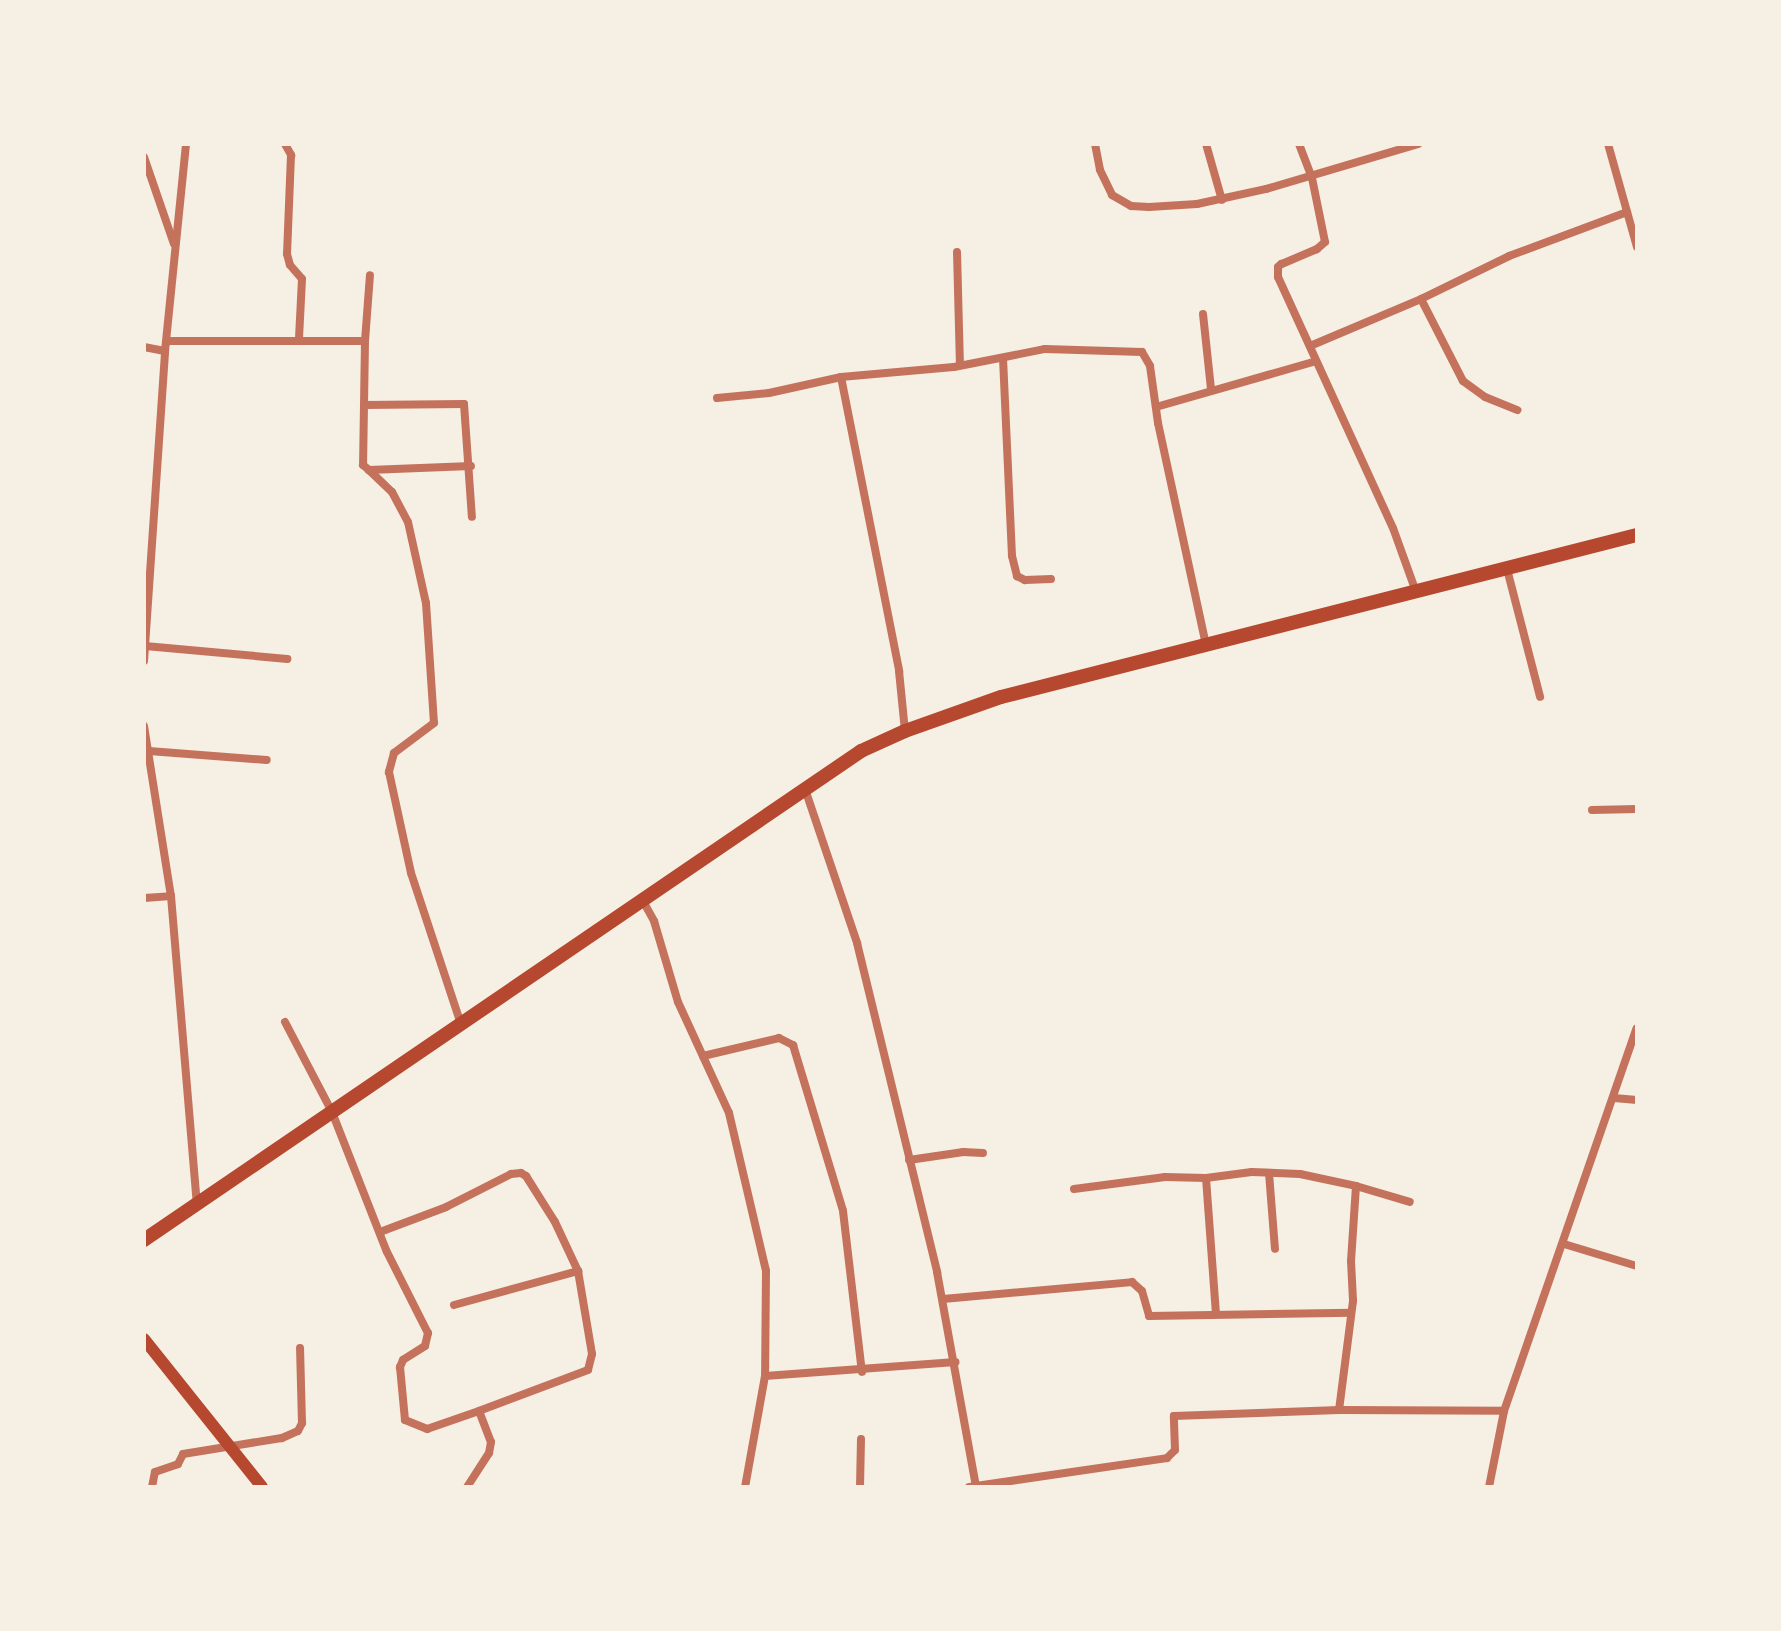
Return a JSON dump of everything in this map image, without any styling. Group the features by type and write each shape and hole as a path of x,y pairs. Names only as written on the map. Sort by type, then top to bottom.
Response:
{"main road":[{"path":"144,1240 861,751 905,731 1001,697 1637,535"},
{"path":"144,1339 262,1487"}],"street":[{"path":"144,661 166,346 186,144"},
{"path":"285,144 291,155 287,254 290,265 302,279 299,339"},
{"path":"1095,144 1106,187 1112,195 1131,206 1164,207 1222,200 1312,178 1418,144"},
{"path":"1206,144 1222,200"},
{"path":"1299,144 1312,178 1325,244 1281,264 1277,270 1393,528 1416,592"},
{"path":"1608,144 1635,230 1637,247"},
{"path":"144,157 175,249"},
{"path":"1310,346 1421,299 1509,256 1627,212"},
{"path":"957,252 960,365"},
{"path":"370,275 362,462 392,492 408,522 426,603 434,723 394,753 389,772 411,873 461,1024"},
{"path":"1421,299 1463,381 1485,397 1518,410"},
{"path":"1203,314 1211,389"},
{"path":"144,347 299,339 365,341"},
{"path":"717,398 769,393 841,377 960,365 1045,349 1139,351 1149,360 1156,407 1207,645"},
{"path":"1003,358 1012,556 1017,576 1025,580 1051,579"},
{"path":"1156,407 1316,361"},
{"path":"841,377 899,671 905,731"},
{"path":"364,405 462,402 471,466 472,517"},
{"path":"369,470 471,466"},
{"path":"144,504 155,504"},
{"path":"1507,569 1540,697"},
{"path":"145,646 287,659"},
{"path":"144,726 171,896 197,1204"},
{"path":"149,751 267,760"},
{"path":"805,789 857,943 943,1299 976,1486"},
{"path":"1592,810 1637,809"},
{"path":"144,898 171,896"},
{"path":"643,901 654,921 678,1002 729,1113 766,1271 765,1376 745,1487"},
{"path":"285,1022 332,1112 380,1232 404,1291 428,1333 425,1346 403,1360 400,1367 405,1420 427,1429 585,1375 592,1354 578,1271 549,1212 526,1176 511,1174 446,1207 380,1232"},
{"path":"1489,1487 1504,1411 1637,1028"},
{"path":"703,1056 779,1038 793,1045 843,1211 862,1372"},
{"path":"1614,1098 1637,1100"},
{"path":"909,1160 963,1152 983,1153"},
{"path":"1269,1173 1275,1249"},
{"path":"1074,1189 1165,1177 1300,1174 1410,1202"},
{"path":"1206,1178 1216,1313"},
{"path":"1339,1410 1351,1313 1356,1186"},
{"path":"1564,1244 1637,1266"},
{"path":"454,1305 578,1271"},
{"path":"943,1299 1132,1282 1142,1291 1149,1316 1351,1313"},
{"path":"152,1487 155,1472 178,1464 183,1454 227,1444 282,1438 298,1431 302,1423 300,1348"},
{"path":"765,1376 862,1372 955,1362"},
{"path":"969,1487 1036,1482 1167,1458 1175,1450 1174,1416 1339,1410 1504,1411"},
{"path":"467,1487 489,1453 491,1442 479,1411"},
{"path":"860,1487 861,1439"}]}
